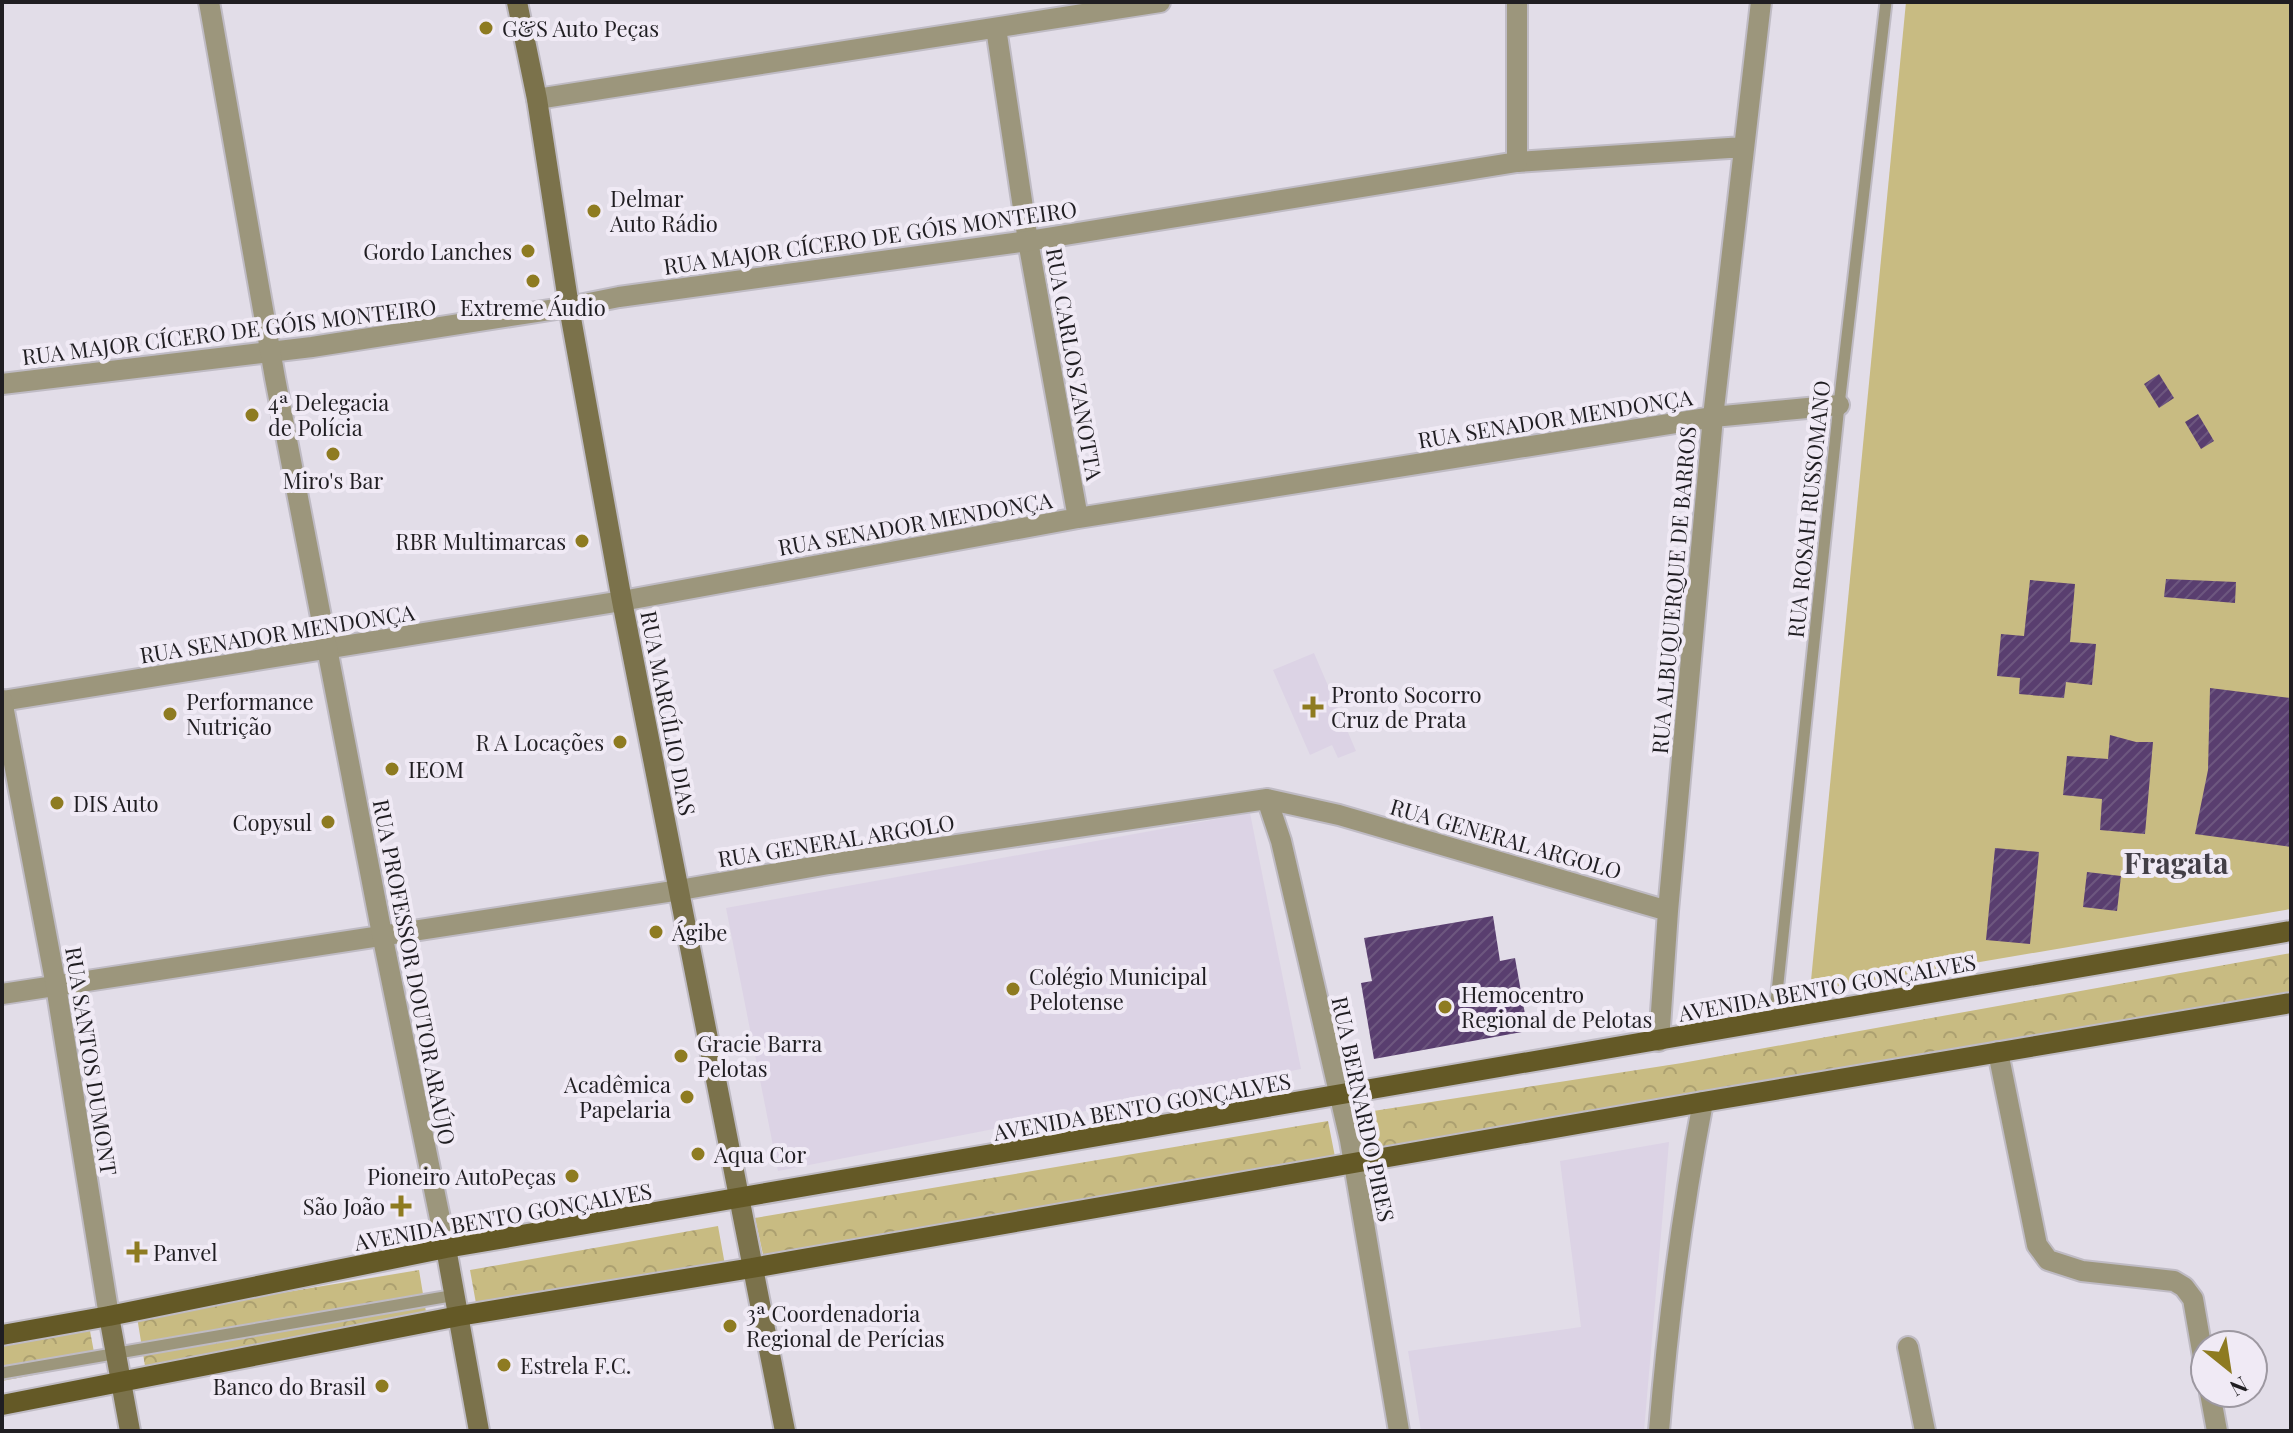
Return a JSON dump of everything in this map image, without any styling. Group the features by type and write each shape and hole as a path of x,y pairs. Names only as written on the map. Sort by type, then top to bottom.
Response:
{"main road":[{"name":"RUA MARCÍLIO DIAS","path":"517,2 537,99 569,307 622,601 785,1431"},
{"name":"AVENIDA BENTO GONÇALVES","path":"2,1335 446,1248 2291,931"},
{"path":"2,1405 459,1316 2291,1003"},
{"name":"RUA PROFESSOR DOUTOR ARAÚJO","path":"446,1248 479,1431"},
{"name":"RUA SANTOS DUMONT","path":"109,1316 130,1431"}],"street":[{"name":"RUA PROFESSOR DOUTOR ARAÚJO","path":"209,2 382,934 446,1248"},
{"path":"537,99 1160,2"},
{"path":"1517,2 1517,162"},
{"name":"RUA ALBUQUERQUE DE BARROS","path":"1659,1041 1713,417 1761,2"},
{"name":"RUA CARLOS ZANOTTA","path":"996,28 1028,241 1078,518"},
{"name":"RUA MAJOR CÍCERO DE GÓIS MONTEIRO","path":"2,384 272,352 619,297 1028,241 1517,162 1744,147"},
{"name":"RUA SENADOR MENDONÇA","path":"2,701 622,601 1078,518 1713,417 1839,405"},
{"name":"RUA SANTOS DUMONT","path":"2,701 56,986 109,1316"},
{"name":"RUA GENERAL ARGOLO","path":"2,994 680,890 829,864 1267,799 1355,820 1668,911"},
{"name":"RUA BERNARDO PIRES","path":"1267,799 1281,841 1340,1096 1399,1431"},
{"path":"1998,1052 2037,1245 2048,1260 2082,1271 2174,1281 2184,1287 2193,1299 2198,1329"},
{"path":"1659,1431 1666,1343 1686,1188 1703,1102"},
{"path":"1908,1347 1925,1431"},
{"path":"2213,1409 2217,1431"}],"lane":[{"name":"RUA ROSAH RUSSOMANO","path":"1774,1022 1839,405 1886,2"},
{"path":"2,1373 456,1295"}],"shaded area":[{"name":"Pronto Socorro Cruz de Prata","path":"1314,653 1356,751 1338,758 1332,745 1310,755 1273,670"},
{"name":"Colégio Municipal Pelotense","path":"1250,813 1301,1069 778,1171 726,908"},
{"path":"1669,1142 1644,1431 1421,1431 1408,1351 1581,1327 1560,1161"}],"green space":[{"path":"1906,2 2291,2 2291,909 1810,991"},
{"path":"2291,953 2291,1000 1362,1155 1354,1114 1682,1063"},
{"path":"1328,1121 1336,1162 764,1259 755,1218"},
{"path":"718,1226 725,1265 477,1309 470,1270"},
{"path":"419,1270 427,1318 145,1366 137,1317"},
{"path":"88,1320 96,1363 2,1381 2,1336"}],"building":[{"path":"2159,374 2174,398 2159,408 2144,384"},
{"path":"2198,414 2214,441 2201,449 2185,422"},
{"path":"2166,579 2236,582 2235,603 2164,597"},
{"path":"2030,580 2075,584 2070,642 2096,644 2092,685 2066,682 2064,698 2019,694 2020,678 1997,676 2001,634 2024,636"},
{"path":"2210,688 2291,698 2291,847 2195,834 2208,770"},
{"path":"2110,735 2136,742 2153,742 2145,834 2100,830 2102,799 2063,795 2067,756 2108,759"},
{"path":"1995,848 2039,852 2030,944 1986,940"},
{"path":"2087,872 2121,876 2117,911 2083,907"},
{"name":"Hemocentro Regional de Pelotas","path":"1493,916 1500,961 1515,958 1528,1031 1374,1059 1361,983 1372,981 1364,938"}],"place":[{"name":"G&S Auto Peças","path":"486,28"},
{"name":"Delmar Auto Rádio","path":"594,211"},
{"name":"Gordo Lanches","path":"528,251"},
{"name":"Extreme Áudio","path":"533,281"},
{"name":"4ª Delegacia de Polícia","path":"252,415"},
{"name":"Miro's Bar","path":"333,454"},
{"name":"RBR Multimarcas","path":"582,541"},
{"name":"Pronto Socorro Cruz de Prata","path":"1313,707"},
{"name":"Performance Nutrição","path":"170,714"},
{"name":"R A Locações","path":"620,742"},
{"name":"IEOM","path":"392,769"},
{"name":"DIS Auto","path":"57,803"},
{"name":"Copysul","path":"328,822"},
{"name":"Ágibe","path":"656,932"},
{"name":"Colégio Municipal Pelotense","path":"1013,989"},
{"name":"Hemocentro Regional de Pelotas","path":"1445,1007"},
{"name":"Gracie Barra Pelotas","path":"681,1056"},
{"name":"Acadêmica Papelaria","path":"687,1097"},
{"name":"Aqua Cor","path":"698,1154"},
{"name":"Pioneiro AutoPeças","path":"572,1176"},
{"name":"São João","path":"401,1206"},
{"name":"Panvel","path":"137,1252"},
{"name":"3ª Coordenadoria Regional de Perícias","path":"730,1326"},
{"name":"Estrela F.C.","path":"504,1365"},
{"name":"Banco do Brasil","path":"382,1386"}],"district":[{"name":"Fragata","path":"2176,862"}]}
